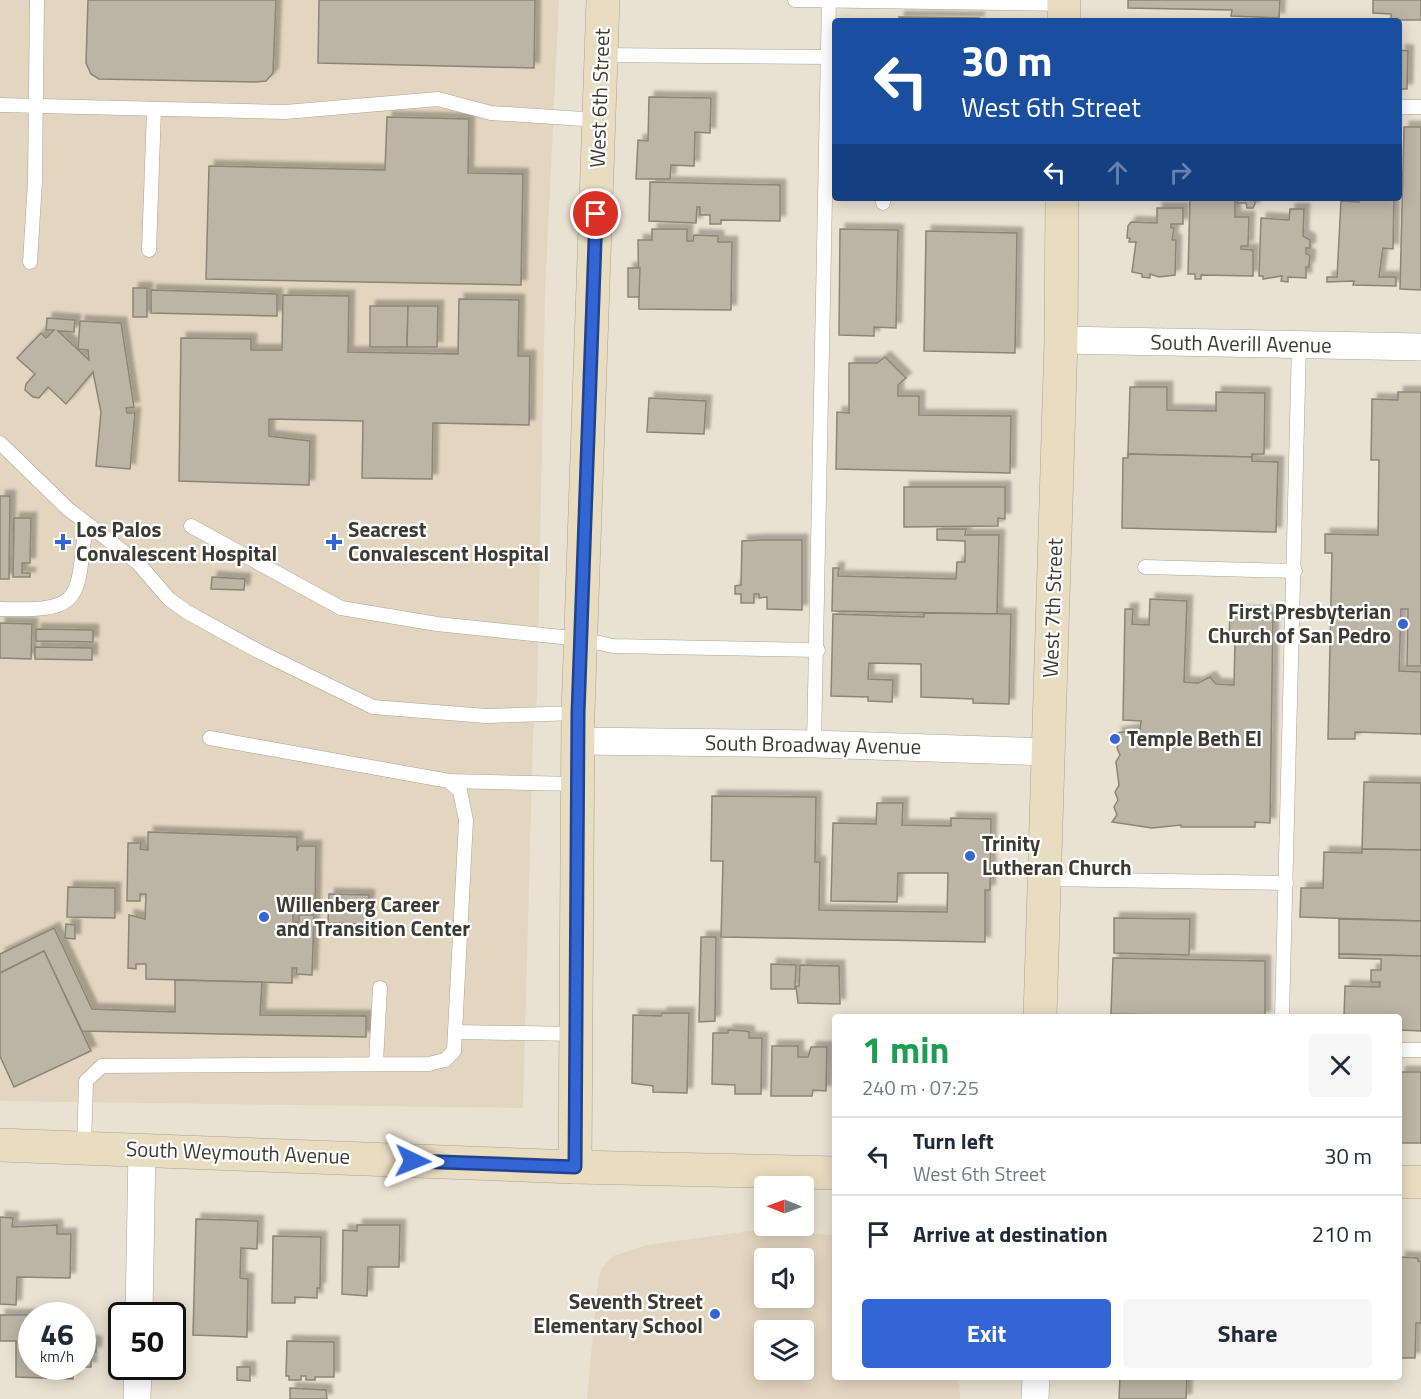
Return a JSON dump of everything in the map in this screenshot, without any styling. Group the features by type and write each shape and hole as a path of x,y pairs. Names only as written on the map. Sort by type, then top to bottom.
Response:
{"street":[{"name":"West 6th Street","path":"575,1167 578,727 603,0"},
{"name":"West 7th Street","path":"1040,1014 1061,340 1062,201"},
{"name":"South Averill Avenue","path":"1061,340 1421,347"},
{"name":"South Broadway Avenue","path":"578,727 814,744 1048,753"},
{"name":"South Weymouth Avenue","path":"0,1145 575,1167 832,1173"},
{"path":"139,1302 142,1149"},
{"path":"1402,1182 1421,1182"},
{"path":"137,1399 138,1380"},
{"path":"1035,1399 1036,1380"}],"lane":[{"path":"30,262 35,181 37,0"},
{"path":"795,0 932,1 1064,8"},
{"path":"814,744 818,650 829,0"},
{"path":"601,55 828,57"},
{"path":"0,105 285,112 438,99 491,113 599,120"},
{"path":"1402,107 1421,107"},
{"path":"149,250 154,109"},
{"path":"1282,1014 1299,345"},
{"path":"0,443 68,510 138,563 169,599 187,612 258,651 373,707 486,716 578,727"},
{"path":"0,609 49,608 69,601 78,589 86,523"},
{"path":"191,526 341,608 437,624 581,639 613,646 818,650"},
{"path":"1145,567 1295,571"},
{"path":"210,738 449,781 577,784"},
{"path":"84,1148 86,1081 102,1066 429,1064 445,1060 454,1051 466,820 460,791 449,781"},
{"path":"1044,879 1286,883"},
{"path":"376,1063 380,988"},
{"path":"456,1032 575,1034"},
{"path":"1402,1050 1421,1050"}],"shaded area":[{"path":"0,0 559,0 545,294 537,697 533,736 523,1108 0,1101"},
{"name":"Seventh Street Elementary School","path":"750,1231 754,1231 754,1236 832,1235 832,1380 959,1380 960,1399 587,1399 598,1281 602,1268 613,1256 647,1245"}],"building":[{"path":"88,0 276,0 273,73 266,81 256,82 99,79 91,74 86,63"},
{"path":"319,0 535,0 534,68 318,63"},
{"path":"1128,0 1280,0 1279,18 1231,16 1232,10 1128,8"},
{"path":"1373,0 1421,0 1421,20 1402,20 1402,18 1391,18 1391,14 1373,13"},
{"path":"899,17 979,18 899,18"},
{"path":"1402,50 1408,51 1407,89 1402,89"},
{"path":"649,97 711,98 710,133 695,132 694,166 671,165 670,179 636,179 638,140 648,141"},
{"path":"387,117 469,119 468,173 523,174 521,285 206,279 209,166 385,170"},
{"path":"1404,127 1421,127 1421,290 1400,289"},
{"path":"650,182 780,185 780,221 721,220 721,224 710,224 710,215 700,215 700,207 697,207 696,223 649,221"},
{"path":"1190,201 1235,201 1235,217 1249,217 1248,246 1241,246 1241,249 1253,250 1253,276 1201,275 1201,279 1195,279 1195,274 1188,274"},
{"path":"1237,201 1255,201 1253,208 1247,208 1246,203 1237,203"},
{"path":"1341,201 1394,201 1393,249 1383,248 1379,277 1396,277 1396,286 1353,285 1354,281 1327,282 1327,277 1337,277"},
{"path":"1157,208 1183,208 1183,224 1171,224 1171,228 1174,228 1172,240 1176,240 1175,275 1159,277 1150,274 1150,278 1142,277 1142,274 1132,272 1136,242 1129,242 1130,238 1127,238 1128,226 1131,222 1157,223"},
{"path":"1290,209 1304,209 1303,236 1310,240 1310,248 1306,248 1306,254 1310,255 1309,267 1306,267 1306,278 1288,277 1288,282 1281,281 1282,276 1263,279 1263,276 1259,276 1261,218 1289,220"},
{"path":"652,229 687,229 687,241 693,241 694,235 718,236 718,242 732,242 731,310 639,309 638,240 652,240"},
{"path":"840,229 898,230 896,328 874,327 874,336 839,335"},
{"path":"926,231 1017,233 1015,353 924,351"},
{"path":"628,268 640,268 639,297 628,297"},
{"path":"133,288 147,288 147,317 133,317"},
{"path":"151,290 277,294 277,316 151,313"},
{"path":"283,295 349,296 348,352 458,354 459,299 519,300 518,356 530,356 529,425 433,423 432,479 362,478 363,421 269,419 269,436 310,441 309,485 179,481 181,338 251,339 251,350 282,350"},
{"path":"370,306 408,306 407,347 370,347"},
{"path":"408,306 438,306 437,347 407,347"},
{"path":"47,318 75,320 74,332 58,331 89,360 88,350 78,349 80,321 121,323 134,407 126,408 127,413 135,413 130,469 96,466 101,412 93,372 66,404 48,387 39,398 33,397 25,390 26,384 35,374 17,358 41,333 46,338 54,330 46,330"},
{"path":"885,357 906,378 898,385 898,396 919,396 919,415 1011,416 1010,473 836,469 837,412 849,413 849,363 877,363"},
{"path":"1130,387 1167,387 1167,410 1216,411 1216,392 1265,393 1264,454 1252,454 1252,457 1128,454"},
{"path":"1398,392 1421,392 1421,666 1407,666 1408,609 1401,609 1399,671 1421,672 1421,734 1355,732 1355,739 1328,739 1332,553 1325,553 1325,534 1378,535 1379,460 1371,460 1372,399 1398,400"},
{"path":"649,398 706,401 704,434 647,432"},
{"path":"1128,454 1252,457 1252,461 1278,462 1276,532 1122,528 1123,458 1128,458"},
{"path":"904,487 1005,487 1005,519 998,518 998,526 904,527"},
{"path":"0,496 10,496 9,579 0,579"},
{"path":"14,518 31,518 30,563 22,563 22,573 30,573 30,577 13,577"},
{"path":"937,529 966,529 965,535 999,535 997,614 832,611 833,568 839,568 838,576 956,579 957,562 965,562 965,541 937,540"},
{"path":"802,540 802,610 767,609 767,597 759,598 759,594 754,594 754,603 741,603 741,594 735,594 735,586 741,585 742,541"},
{"path":"212,577 245,579 244,590 211,589"},
{"path":"1150,599 1187,601 1184,682 1198,683 1210,677 1216,684 1234,685 1235,640 1229,640 1230,612 1273,612 1270,823 1255,822 1255,827 1181,827 1181,825 1152,828 1112,822 1117,815 1114,807 1118,800 1115,792 1119,785 1116,762 1120,755 1117,748 1120,740 1116,733 1140,729 1141,721 1123,720 1125,609 1133,609 1132,624 1149,625"},
{"path":"924,613 1011,614 1009,704 973,703 973,699 921,697 921,664 869,663 868,679 893,680 892,702 868,701 868,697 831,696 833,614 924,617"},
{"path":"0,623 32,624 31,659 0,658"},
{"path":"36,629 93,630 93,642 36,641"},
{"path":"35,647 92,648 92,660 35,659"},
{"path":"1364,782 1421,783 1421,850 1362,849"},
{"path":"712,796 816,797 815,862 820,862 819,910 947,912 948,873 898,873 897,902 831,901 833,823 876,824 877,803 903,803 902,825 951,826 951,818 991,819 990,890 985,890 985,942 721,937 723,861 711,861"},
{"path":"148,832 297,837 297,851 299,846 316,846 315,906 299,905 299,899 293,899 293,922 299,922 299,915 314,915 312,975 296,974 297,968 292,968 292,983 146,979 146,964 136,964 136,969 128,968 129,915 145,919 146,894 140,894 140,901 127,901 128,843 141,843 140,849 148,850"},
{"path":"1362,849 1421,850 1421,921 1300,917 1301,888 1323,888 1324,852 1362,853"},
{"path":"68,887 115,888 115,918 67,917"},
{"path":"329,894 369,895 368,924 328,923"},
{"path":"1114,918 1190,919 1189,955 1114,953"},
{"path":"1339,919 1421,921 1421,956 1339,954"},
{"path":"66,924 75,925 75,939 65,938"},
{"path":"54,928 92,1009 175,1012 175,980 262,982 260,1015 366,1016 366,1037 82,1031 44,951 0,973 0,954"},
{"path":"701,937 716,937 715,1021 699,1022"},
{"path":"44,951 91,1051 14,1087 0,1056 0,973"},
{"path":"1339,954 1421,956 1421,1031 1402,1030 1402,1014 1344,1014 1345,986 1380,987 1380,982 1371,982 1371,970 1381,970 1381,959 1339,958"},
{"path":"1113,958 1265,961 1265,1014 1111,1014"},
{"path":"771,964 796,965 795,989 771,989"},
{"path":"800,965 839,966 840,1004 798,1003 796,986 799,986"},
{"path":"662,1013 689,1013 687,1093 653,1092 653,1086 632,1083 633,1015 661,1016"},
{"path":"728,1030 746,1031 749,1032 749,1038 762,1038 761,1094 735,1094 735,1085 712,1084 713,1033 728,1033"},
{"path":"772,1046 798,1046 798,1057 808,1057 811,1047 827,1047 826,1091 813,1090 812,1096 771,1096"},
{"path":"1402,1072 1421,1072 1421,1143 1402,1143"},
{"path":"0,1217 13,1218 12,1227 57,1225 57,1234 71,1234 70,1278 17,1277 16,1305 0,1304"},
{"path":"196,1219 258,1221 257,1249 241,1248 240,1278 248,1279 247,1337 193,1335"},
{"path":"357,1225 400,1225 399,1267 368,1267 367,1296 342,1294 343,1230 357,1231"},
{"path":"273,1236 321,1237 320,1288 317,1288 317,1298 295,1297 295,1303 272,1303"},
{"path":"1402,1257 1418,1258 1418,1261 1421,1261 1421,1323 1416,1323 1415,1358 1402,1358"},
{"path":"0,1315 18,1315 18,1377 16,1377 16,1341 0,1341"},
{"path":"287,1341 334,1342 334,1377 315,1377 315,1380 306,1380 306,1376 301,1376 301,1380 289,1380 289,1376 286,1376"},
{"path":"237,1367 250,1367 250,1381 237,1380"},
{"path":"1120,1380 1187,1380 1186,1399 1119,1399"},
{"path":"290,1388 326,1390 327,1399 290,1399"}],"place":[{"name":"Los Palos Convalescent Hospital","path":"63,542"},
{"name":"Seacrest Convalescent Hospital","path":"334,542"},
{"name":"First Presbyterian Church of San Pedro","path":"1403,624"},
{"name":"Temple Beth El","path":"1115,739"},
{"name":"Trinity Lutheran Church","path":"970,856"},
{"name":"Willenberg Career and Transition Center","path":"264,917"},
{"name":"Seventh Street Elementary School","path":"715,1314"}],"route":[{"path":"413,1161 575,1167 578,713 596,214"}]}
